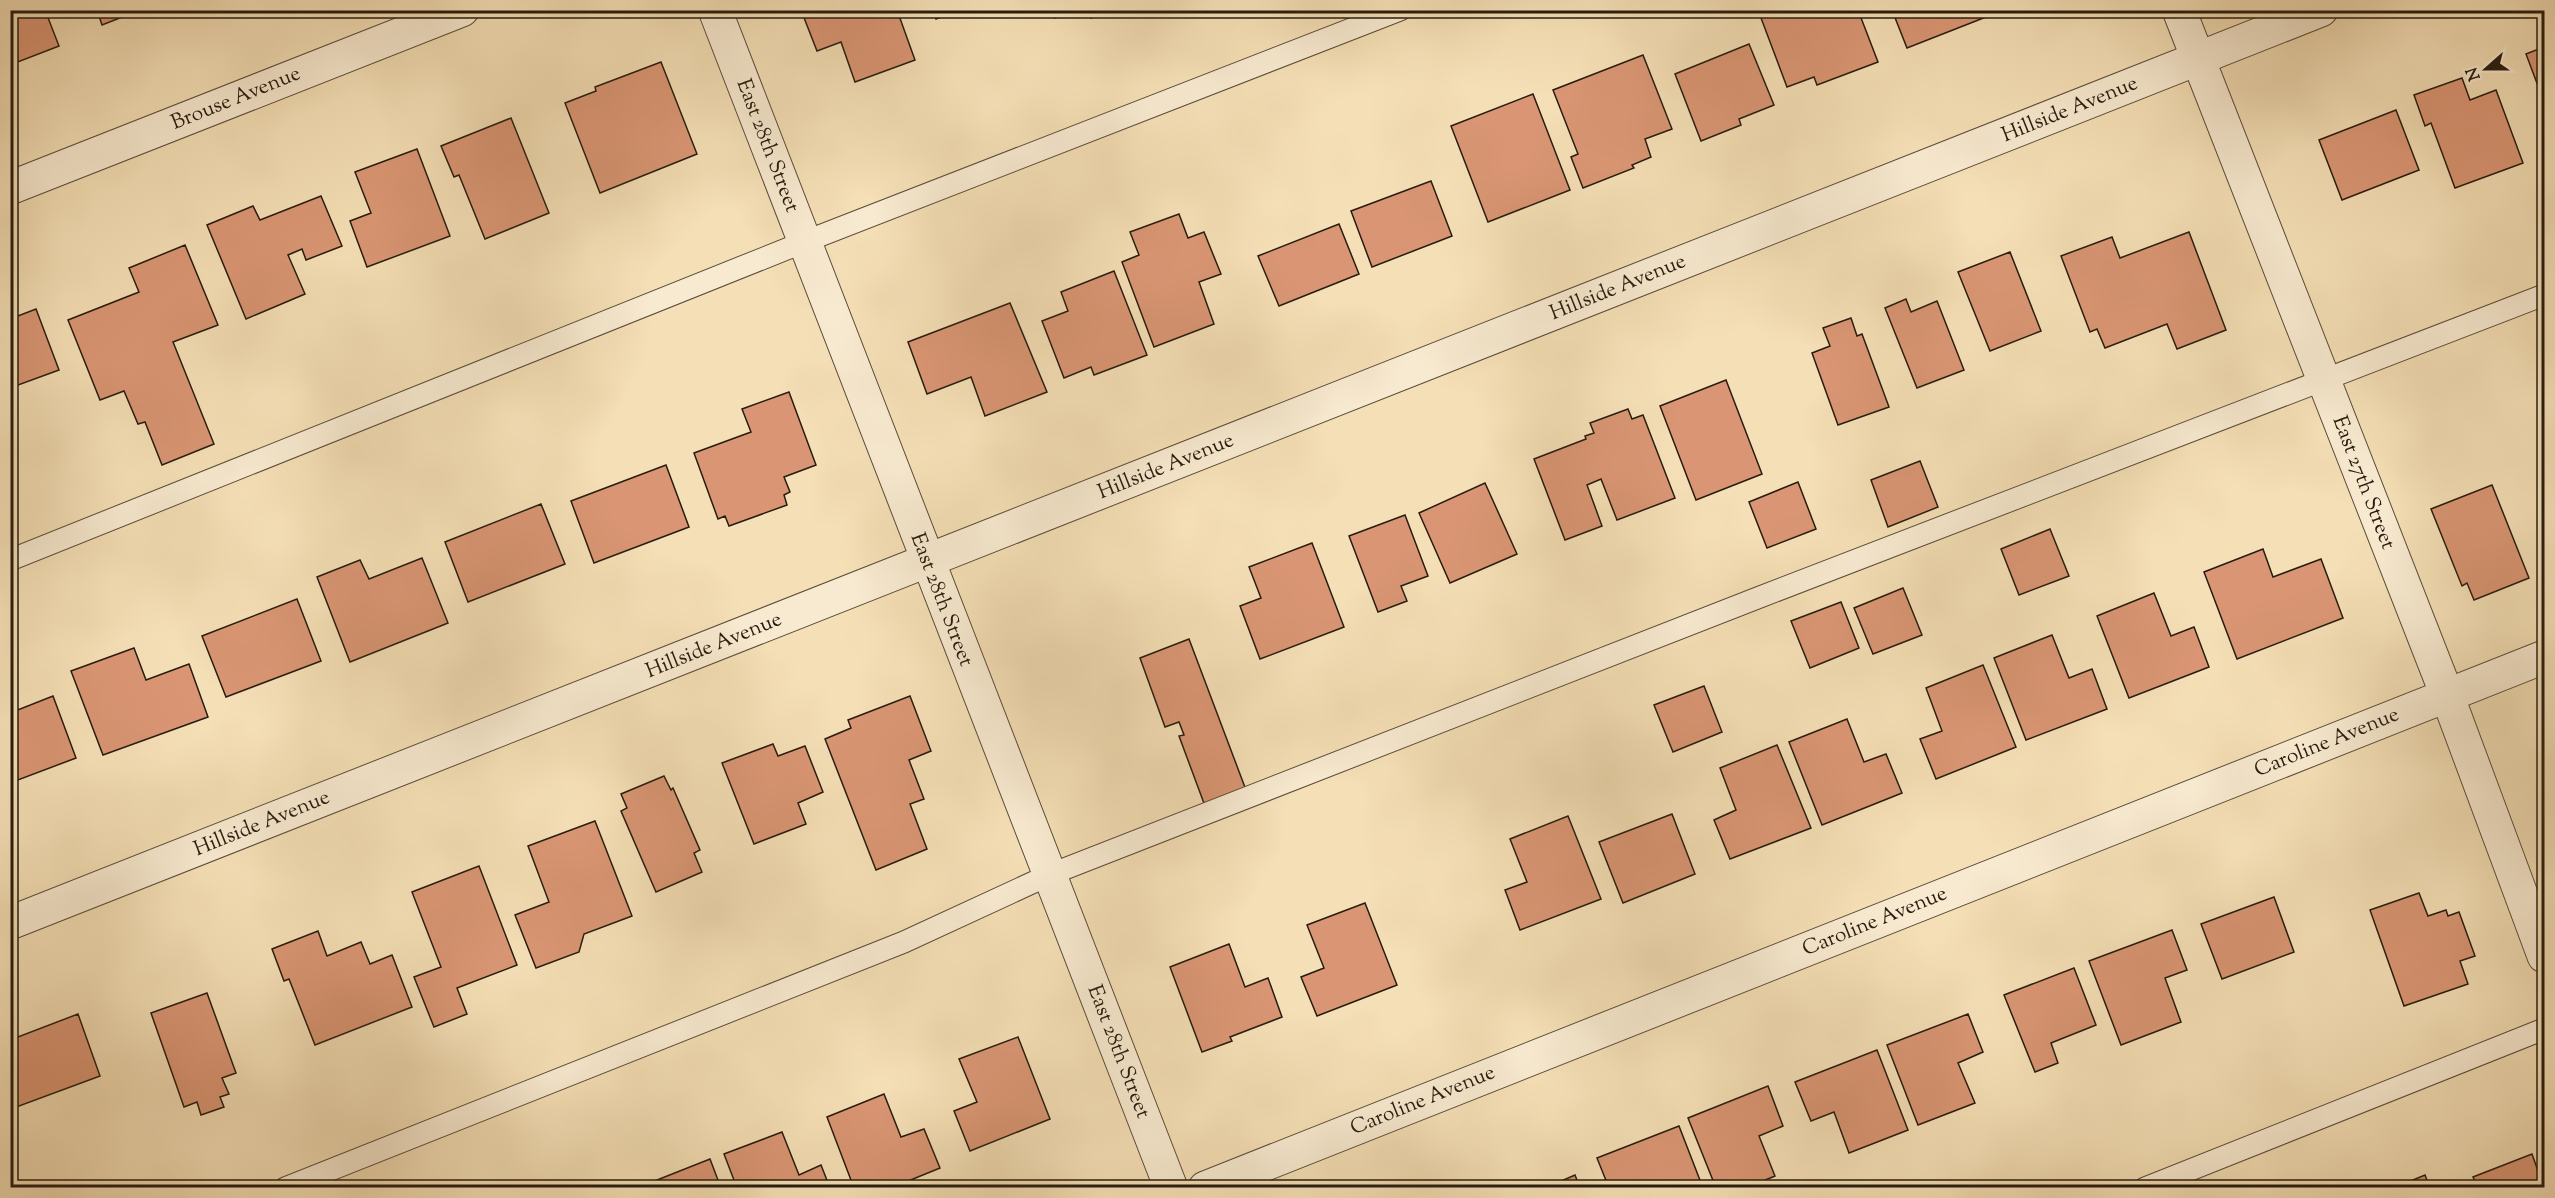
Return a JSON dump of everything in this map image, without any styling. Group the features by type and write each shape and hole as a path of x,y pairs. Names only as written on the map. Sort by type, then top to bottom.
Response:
{"street":[{"name":"Brouse Avenue","path":"10,188 462,10"},
{"name":"East 28th Street","path":"715,10 926,562 1171,1188"},
{"name":"East 27th Street","path":"2179,10 2446,696 2544,956"},
{"name":"Hillside Avenue","path":"10,923 2321,10"},
{"name":"Caroline Avenue","path":"1205,1188 2544,657"}],"lane":[{"path":"10,560 804,243 1400,10"},
{"path":"285,1188 904,942 1049,875 2544,295"},
{"path":"2145,1188 2544,1029"}],"building":[{"path":"10,10 45,10 59,46 10,65"},
{"path":"97,10 140,10 102,25"},
{"path":"801,10 897,10 915,60 855,82 841,42 817,51"},
{"path":"933,10 959,10 936,19"},
{"path":"1052,10 1075,10 1055,18"},
{"path":"1088,10 1111,10 1091,18"},
{"path":"1758,10 1858,10 1878,62 1817,85 1814,77 1787,87"},
{"path":"1892,10 1984,10 1986,17 1907,48"},
{"path":"1749,44 1774,105 1739,119 1741,125 1701,141 1675,74"},
{"path":"2544,47 2544,102 2526,54"},
{"path":"1643,55 1672,129 1645,139 1651,157 1632,165 1634,168 1583,188 1571,157 1578,154 1553,90"},
{"path":"661,62 697,154 600,193 565,103 596,91 595,87"},
{"path":"2462,78 2470,100 2496,90 2523,163 2455,188 2431,123 2425,126 2414,95"},
{"path":"1533,94 1570,190 1488,222 1451,126"},
{"path":"2396,110 2419,170 2342,200 2319,140"},
{"path":"511,118 549,213 485,239 459,175 454,177 441,146"},
{"path":"417,149 450,236 367,267 350,221 371,213 355,172"},
{"path":"1431,181 1452,236 1372,267 1351,211"},
{"path":"321,196 342,246 306,260 302,249 288,255 305,294 246,319 207,225 253,206 260,220"},
{"path":"1179,214 1188,238 1204,232 1221,274 1199,282 1214,324 1154,347 1122,262 1139,255 1130,232"},
{"path":"1339,224 1359,274 1279,306 1258,256"},
{"path":"2189,232 2226,330 2177,349 2167,324 2105,348 2097,329 2090,332 2061,256 2112,237 2120,258"},
{"path":"185,245 218,325 173,342 214,444 162,465 145,422 138,424 124,391 100,400 68,320 139,292 129,268"},
{"path":"2010,252 2041,331 1990,351 1958,272"},
{"path":"1114,271 1147,355 1094,375 1091,367 1064,378 1042,321 1068,311 1061,292"},
{"path":"1906,299 1911,312 1937,301 1964,370 1917,388 1885,308"},
{"path":"1010,303 1047,392 985,416 971,377 927,394 908,342"},
{"path":"36,309 59,370 10,388 10,319"},
{"path":"1851,318 1857,336 1862,334 1889,407 1838,425 1812,353 1830,346 1823,328"},
{"path":"1726,380 1762,474 1696,500 1660,406"},
{"path":"789,392 816,465 784,477 790,492 784,495 787,505 729,526 725,516 718,519 694,453 751,432 742,409"},
{"path":"1628,409 1632,419 1643,415 1675,498 1617,520 1601,479 1587,485 1602,526 1565,540 1534,459 1586,439 1585,436 1594,433 1590,423"},
{"path":"1920,461 1938,507 1888,527 1871,480"},
{"path":"666,465 689,527 594,563 571,501"},
{"path":"1798,482 1816,529 1767,548 1749,502"},
{"path":"1485,483 1517,554 1450,583 1419,513"},
{"path":"2492,485 2529,578 2474,600 2467,583 2462,586 2431,509"},
{"path":"541,504 565,564 468,602 445,542"},
{"path":"1405,515 1428,576 1401,586 1407,601 1378,612 1349,536"},
{"path":"2050,529 2069,576 2019,595 2001,549"},
{"path":"1312,543 1344,627 1260,659 1240,606 1261,598 1249,567"},
{"path":"2263,549 2273,577 2321,559 2343,618 2237,659 2204,572"},
{"path":"422,558 448,623 350,662 317,577 360,560 369,579"},
{"path":"1903,588 1922,635 1873,654 1854,608"},
{"path":"2154,593 2171,636 2194,627 2209,667 2129,698 2097,616"},
{"path":"297,599 321,661 226,697 202,636"},
{"path":"1841,602 1859,648 1810,668 1791,621"},
{"path":"2052,635 2069,678 2092,669 2107,709 2026,740 1994,658"},
{"path":"1189,639 1246,790 1205,806 1179,736 1184,735 1179,722 1165,727 1140,658"},
{"path":"134,648 146,680 189,664 208,717 103,755 71,671"},
{"path":"1983,665 2016,747 1936,779 1920,739 1942,731 1926,688"},
{"path":"1704,686 1722,732 1673,752 1654,705"},
{"path":"53,696 76,758 10,783 10,713"},
{"path":"910,696 931,751 909,760 924,799 910,804 927,849 876,870 825,739 851,728 848,720"},
{"path":"1847,719 1864,762 1886,754 1902,793 1822,825 1789,742"},
{"path":"773,744 778,756 805,746 823,792 798,803 806,824 754,844 722,763"},
{"path":"1777,745 1811,828 1730,859 1714,820 1736,810 1720,768"},
{"path":"664,776 671,790 673,788 700,850 694,853 702,872 656,892 621,811 627,808 621,794"},
{"path":"1672,814 1695,874 1623,903 1599,842"},
{"path":"1568,816 1601,899 1520,930 1505,890 1527,882 1510,839"},
{"path":"595,821 632,916 584,934 579,952 536,968 515,915 549,902 528,846"},
{"path":"479,866 517,965 457,988 467,1014 434,1027 414,977 441,967 412,892"},
{"path":"2419,893 2428,916 2446,910 2448,916 2459,912 2475,956 2460,961 2468,984 2404,1006 2370,910"},
{"path":"2274,897 2294,952 2222,979 2201,924"},
{"path":"1365,903 1397,985 1317,1016 1301,977 1324,968 1307,925"},
{"path":"2172,930 2187,970 2165,978 2181,1022 2121,1045 2089,961"},
{"path":"318,931 327,956 361,942 370,964 392,955 412,1007 315,1045 289,979 284,981 272,949"},
{"path":"1229,944 1245,987 1268,978 1282,1017 1230,1037 1232,1041 1202,1052 1170,967"},
{"path":"2074,968 2096,1025 2051,1043 2058,1063 2035,1072 2004,995"},
{"path":"207,993 236,1073 222,1078 229,1094 220,1097 224,1107 201,1115 197,1102 184,1107 151,1013"},
{"path":"78,1014 100,1076 11,1109 10,1040"},
{"path":"1968,1014 1983,1052 1958,1063 1975,1103 1918,1125 1887,1045"},
{"path":"1018,1037 1050,1119 970,1151 954,1111 977,1102 959,1059"},
{"path":"1877,1050 1908,1130 1849,1153 1834,1112 1811,1121 1795,1082"},
{"path":"1768,1086 1783,1126 1759,1136 1775,1176 1746,1188 1716,1188 1688,1118"},
{"path":"884,1094 901,1137 924,1129 940,1168 891,1188 854,1188 827,1117"},
{"path":"1679,1126 1703,1188 1609,1188 1597,1158"},
{"path":"782,1132 799,1175 821,1165 830,1188 737,1188 724,1154"},
{"path":"2532,1154 2544,1188 2478,1188 2473,1177"},
{"path":"710,1159 721,1188 654,1188 652,1182"},
{"path":"1575,1175 1580,1188 1545,1188"},
{"path":"2425,1175 2430,1188 2396,1188 2396,1187"}]}
